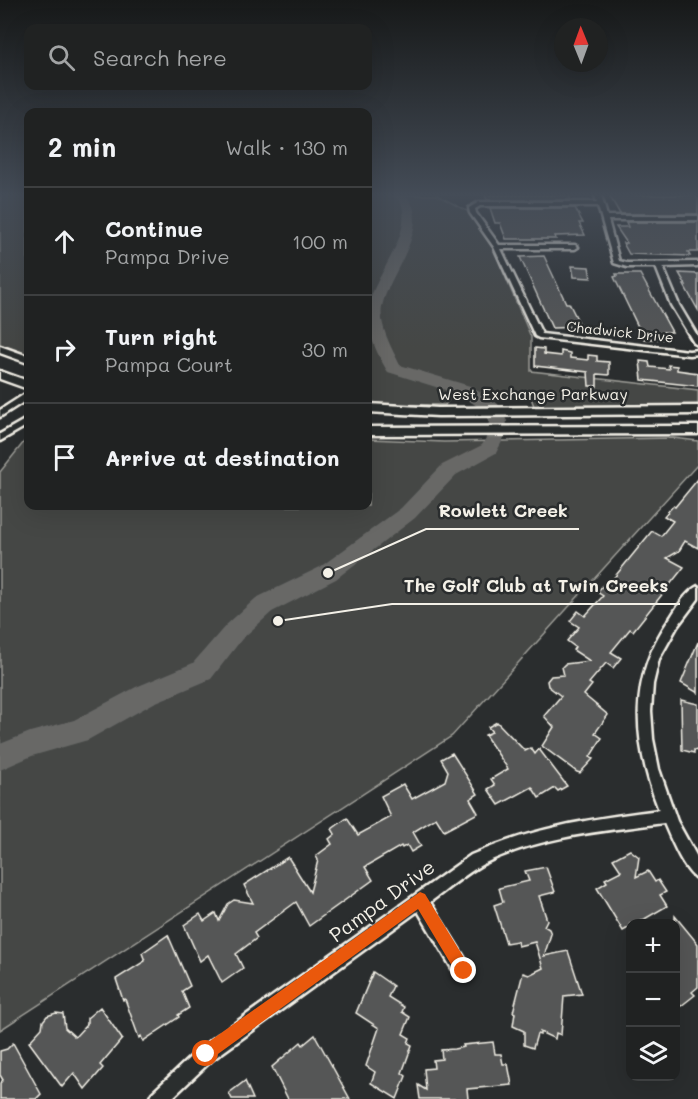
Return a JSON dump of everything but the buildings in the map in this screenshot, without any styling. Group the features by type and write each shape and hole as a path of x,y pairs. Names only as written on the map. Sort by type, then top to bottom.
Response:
{"main road":[{"path":"0,349 24,358"},
{"path":"0,375 24,384"},
{"name":"West Exchange Parkway","path":"372,408 438,412 698,410"},
{"path":"372,431 698,430"}],"street":[{"path":"611,246 614,261 619,264 698,264"},
{"path":"497,247 575,247"},
{"name":"Chadwick Drive","path":"497,247 538,336 689,354 698,352"},
{"path":"659,265 675,305 698,343"},
{"path":"0,414 24,398"},
{"path":"0,438 24,423"},
{"path":"698,591 678,613 653,659 645,688 645,724 653,768 668,816 698,872"},
{"name":"Pampa Drive","path":"158,1099 206,1054 476,860 504,846 559,831 668,816"},
{"path":"420,899 464,971"}],"shaded area":[{"path":"0,246 24,246 24,353 0,344"},
{"path":"372,246 492,246 531,337 531,371 698,390 698,405 534,406 531,398 449,399 445,405 372,404"},
{"path":"673,438 698,441 698,464 452,736 0,1030 0,472 24,442 24,510 372,510 372,439 444,442"}],"waterway":[{"path":"0,757 30,744 79,731 145,695 202,671 234,632 264,605 328,573 408,513 449,470 489,449 496,436 498,421 492,408 464,390 394,368 380,338 375,307 401,246"}],"place":[{"name":"Rowlett Creek","path":"328,573"},
{"name":"The Golf Club at Twin Creeks","path":"278,621"}],"route":[{"path":"206,1054 420,899 464,971"}]}
